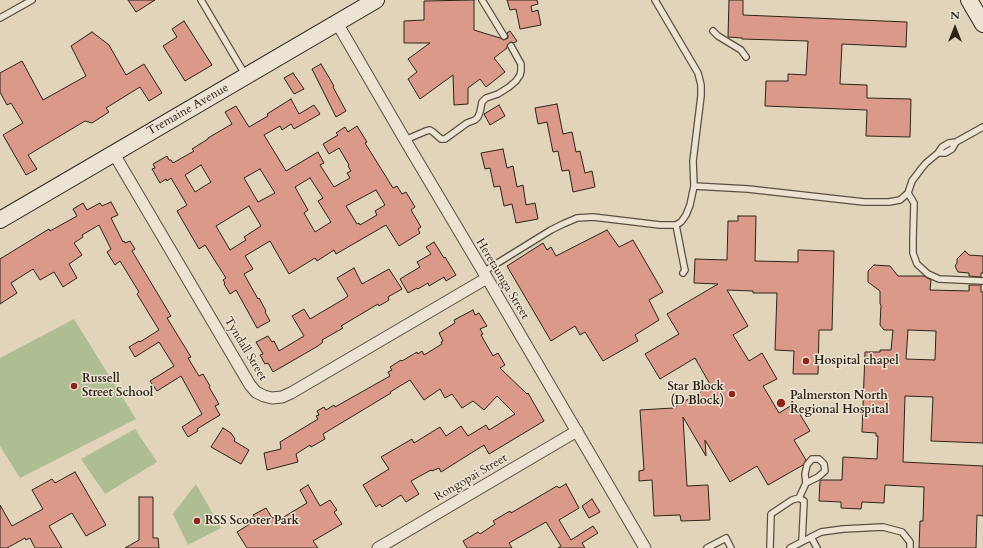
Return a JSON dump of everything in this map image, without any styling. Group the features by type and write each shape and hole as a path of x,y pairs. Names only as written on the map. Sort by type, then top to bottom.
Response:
{"main road":[{"name":"Tremaine Avenue","path":"0,220 376,0"},
{"path":"969,0 983,24"}],"street":[{"name":"Heretaunga Street","path":"337,23 645,548"},
{"name":"Tyndall Street","path":"114,154 250,385 256,392 264,396 272,398 282,397 291,393 485,275"},
{"name":"Rongopai Street","path":"378,548 577,431"}],"lane":[{"path":"0,18 32,0"},
{"path":"201,0 246,76"},
{"path":"482,0 504,36"},
{"path":"485,275 551,230 577,218 593,217 660,225 676,225 681,222 686,215 694,186 693,161 701,85 698,73 655,0"},
{"path":"713,31 718,36 741,50 746,57"},
{"path":"405,140 430,130 441,138 445,139 475,120 480,112 482,102 486,98 498,94 509,87 516,81 520,74 520,60 511,46"},
{"path":"694,186 748,189 864,202 889,202 900,200 908,193 912,181 926,163 938,153 945,153 952,148 956,142 983,127"},
{"path":"908,193 914,203 913,253 917,264 928,274 939,279 983,281"},
{"path":"676,225 684,266 683,273"},
{"path":"799,498 806,483"},
{"path":"770,548 771,514 792,500 799,498 804,501 802,541"},
{"path":"790,548 820,532 882,527 902,532 910,542 910,548"},
{"path":"812,537 816,548"},
{"path":"707,548 726,538 731,548"}],"green space":[{"path":"74,319 136,419 20,478 0,446 0,358"},
{"path":"135,429 157,462 105,494 81,459"},
{"name":"RSS Scooter Park","path":"196,484 221,528 188,545 173,514"}],"building":[{"path":"128,0 155,0 136,12"},
{"path":"474,0 474,30 504,40 508,38 507,33 510,31 517,41 514,43 509,43 507,48 494,58 505,72 486,87 480,79 468,88 468,104 454,105 453,75 420,99 408,79 417,72 408,59 430,43 404,43 404,21 424,20 424,1"},
{"path":"507,0 537,0 538,4 531,6 532,12 538,10 541,25 520,29 516,9 510,10"},
{"path":"729,0 743,0 743,15 907,22 906,47 842,44 840,84 867,85 867,98 911,99 910,137 866,136 867,110 765,106 766,81 788,81 788,74 806,75 808,41 742,39 728,37"},
{"path":"184,21 212,65 185,81 163,46 177,37 172,29"},
{"path":"92,32 109,45 126,75 144,64 162,93 149,101 140,87 106,108 109,112 92,123 85,121 28,155 37,169 26,175 3,135 23,123 11,103 7,105 0,92 0,73 22,61 43,100 86,76 71,46"},
{"path":"321,64 346,111 336,117 312,69"},
{"path":"293,73 304,89 294,94 284,78"},
{"path":"291,99 299,114 314,105 320,114 294,129 291,124 282,130 280,126 264,135 286,171 318,152 324,163 320,165 334,187 350,178 347,173 351,171 339,148 329,154 323,144 338,135 336,133 345,127 348,132 357,126 367,142 365,143 393,188 397,186 402,194 406,192 415,207 411,210 421,227 418,229 420,233 399,246 386,225 336,254 334,250 317,261 315,258 289,274 270,241 245,256 253,269 244,274 258,299 259,298 270,321 257,328 236,290 230,294 223,280 226,278 205,245 199,249 177,211 187,205 171,178 160,183 152,169 155,168 153,164 167,156 173,163 194,151 192,149 232,124 225,112 236,106 249,127 268,116 267,114","holes":["201,165 211,182 195,192 185,175","260,169 275,193 258,202 244,178","310,178 323,198 318,201 331,222 315,232 304,213 308,210 295,187","376,190 385,205 375,211 377,215 360,225 359,223 357,224 346,206","249,206 261,226 244,237 246,240 230,250 216,226"]},
{"path":"557,104 563,134 572,132 576,152 580,151 585,173 592,171 595,187 573,192 569,170 562,171 558,151 553,152 547,122 538,124 535,108"},
{"path":"499,105 505,116 490,125 484,114"},
{"path":"503,149 507,168 513,166 517,187 523,185 526,205 535,203 538,219 516,223 512,204 504,206 500,186 494,187 490,168 485,169 481,153"},
{"path":"111,202 118,215 111,218 123,242 124,241 125,243 130,241 135,249 132,251 171,316 167,318 191,357 188,358 199,376 203,374 219,404 215,406 220,415 197,429 198,431 188,437 182,427 202,414 181,376 157,391 150,381 174,366 159,342 135,357 129,347 159,330 137,294 139,292 120,261 115,265 107,252 111,249 99,225 82,235 83,237 74,243 82,255 69,264 77,278 63,287 54,272 40,280 33,269 11,283 17,293 0,304 0,259 49,229 50,231 77,216 73,209 83,203 87,210 100,203 102,206"},
{"path":"738,216 756,216 755,261 798,262 798,250 834,251 832,330 819,330 818,374 793,374 794,351 775,350 777,293 753,293 753,291 727,290 748,326 733,335 749,361 762,353 777,379 763,386 779,413 792,405 792,401 810,431 794,440 806,460 803,465 768,485 757,466 730,482 705,440 706,456 683,417 687,486 708,485 710,520 681,521 680,515 654,516 652,480 639,481 639,471 644,470 640,410 673,408 711,386 695,358 660,379 645,354 679,334 667,314 718,284 694,283 695,259 727,260 728,221 738,221"},
{"path":"607,230 619,247 633,240 663,292 649,300 659,320 635,335 638,341 603,361 585,332 580,335 575,326 551,341 507,266 543,243 547,250 551,247 556,256"},
{"path":"434,242 456,275 446,281 444,277 429,286 428,283 408,293 400,279 420,267 417,262 431,254 426,247"},
{"path":"965,251 969,255 983,256 983,273 981,273 981,277 969,276 969,273 958,272 955,266 957,259"},
{"path":"874,265 890,266 898,276 924,276 931,280 930,290 969,291 969,285 981,285 981,292 983,292 983,443 931,441 933,397 905,396 903,462 983,466 983,516 977,515 976,548 919,548 920,521 923,521 924,487 885,485 884,503 862,502 861,509 841,508 841,502 819,501 820,481 842,480 843,457 877,459 878,436 876,436 876,433 862,432 865,352 891,350 893,330 884,330 880,325 880,291 868,282 868,271","holes":["908,330 936,331 935,360 906,359"]},
{"path":"354,268 362,284 389,269 402,289 388,297 389,300 379,306 378,304 341,326 343,328 322,340 323,342 318,346 273,372 268,363 265,364 260,355 263,354 256,342 268,336 272,342 274,341 279,351 304,336 292,316 304,309 310,319 348,296 337,278"},
{"path":"473,310 475,315 479,313 487,326 480,329 483,334 481,335 493,356 498,353 505,365 500,368 527,394 528,393 544,421 489,454 484,445 441,472 439,468 432,471 431,470 411,481 419,494 406,502 401,495 382,507 380,504 376,507 363,485 389,469 381,457 412,439 414,443 440,427 446,436 461,426 468,436 486,425 489,430 515,414 497,396 484,410 473,401 462,408 452,394 445,398 440,389 424,400 410,380 323,434 325,439 311,447 310,445 296,454 298,462 267,470 264,453 281,449 280,442 318,419 316,416 319,415 317,411 324,407 326,410 334,405 335,407 390,376 388,372 392,370 390,367 401,360 402,361 417,352 418,354 422,351 424,355 442,344 441,342 443,341 439,333 455,323 454,320"},
{"path":"223,428 231,433 235,439 234,441 249,450 241,464 211,447"},
{"path":"75,472 106,525 86,536 72,513 49,526 62,548 35,548 30,538 26,540 25,538 7,548 0,548 0,505 12,526 43,509 32,490 52,479 55,483"},
{"path":"566,484 579,508 559,520 571,540 593,526 598,533 582,543 585,548 558,548 561,546 546,522 509,543 512,548 467,548 463,541 478,532 480,534 495,524 493,521 510,511 511,513 557,486 559,488"},
{"path":"308,485 320,506 330,500 337,510 334,512 342,524 313,541 318,548 247,548 237,532 256,520 253,515 266,508 272,518 275,517 277,521 307,503 300,490"},
{"path":"139,497 153,497 153,538 158,538 159,548 125,548 139,540"},
{"path":"592,499 600,512 589,518 582,506"}],"place":[{"name":"Hospital chapel","path":"806,361"},
{"name":"Russell Street School","path":"74,386"},
{"name":"Star Block (D Block)","path":"732,394"},
{"name":"Palmerston North Regional Hospital","path":"781,403"},
{"name":"RSS Scooter Park","path":"197,521"}]}
